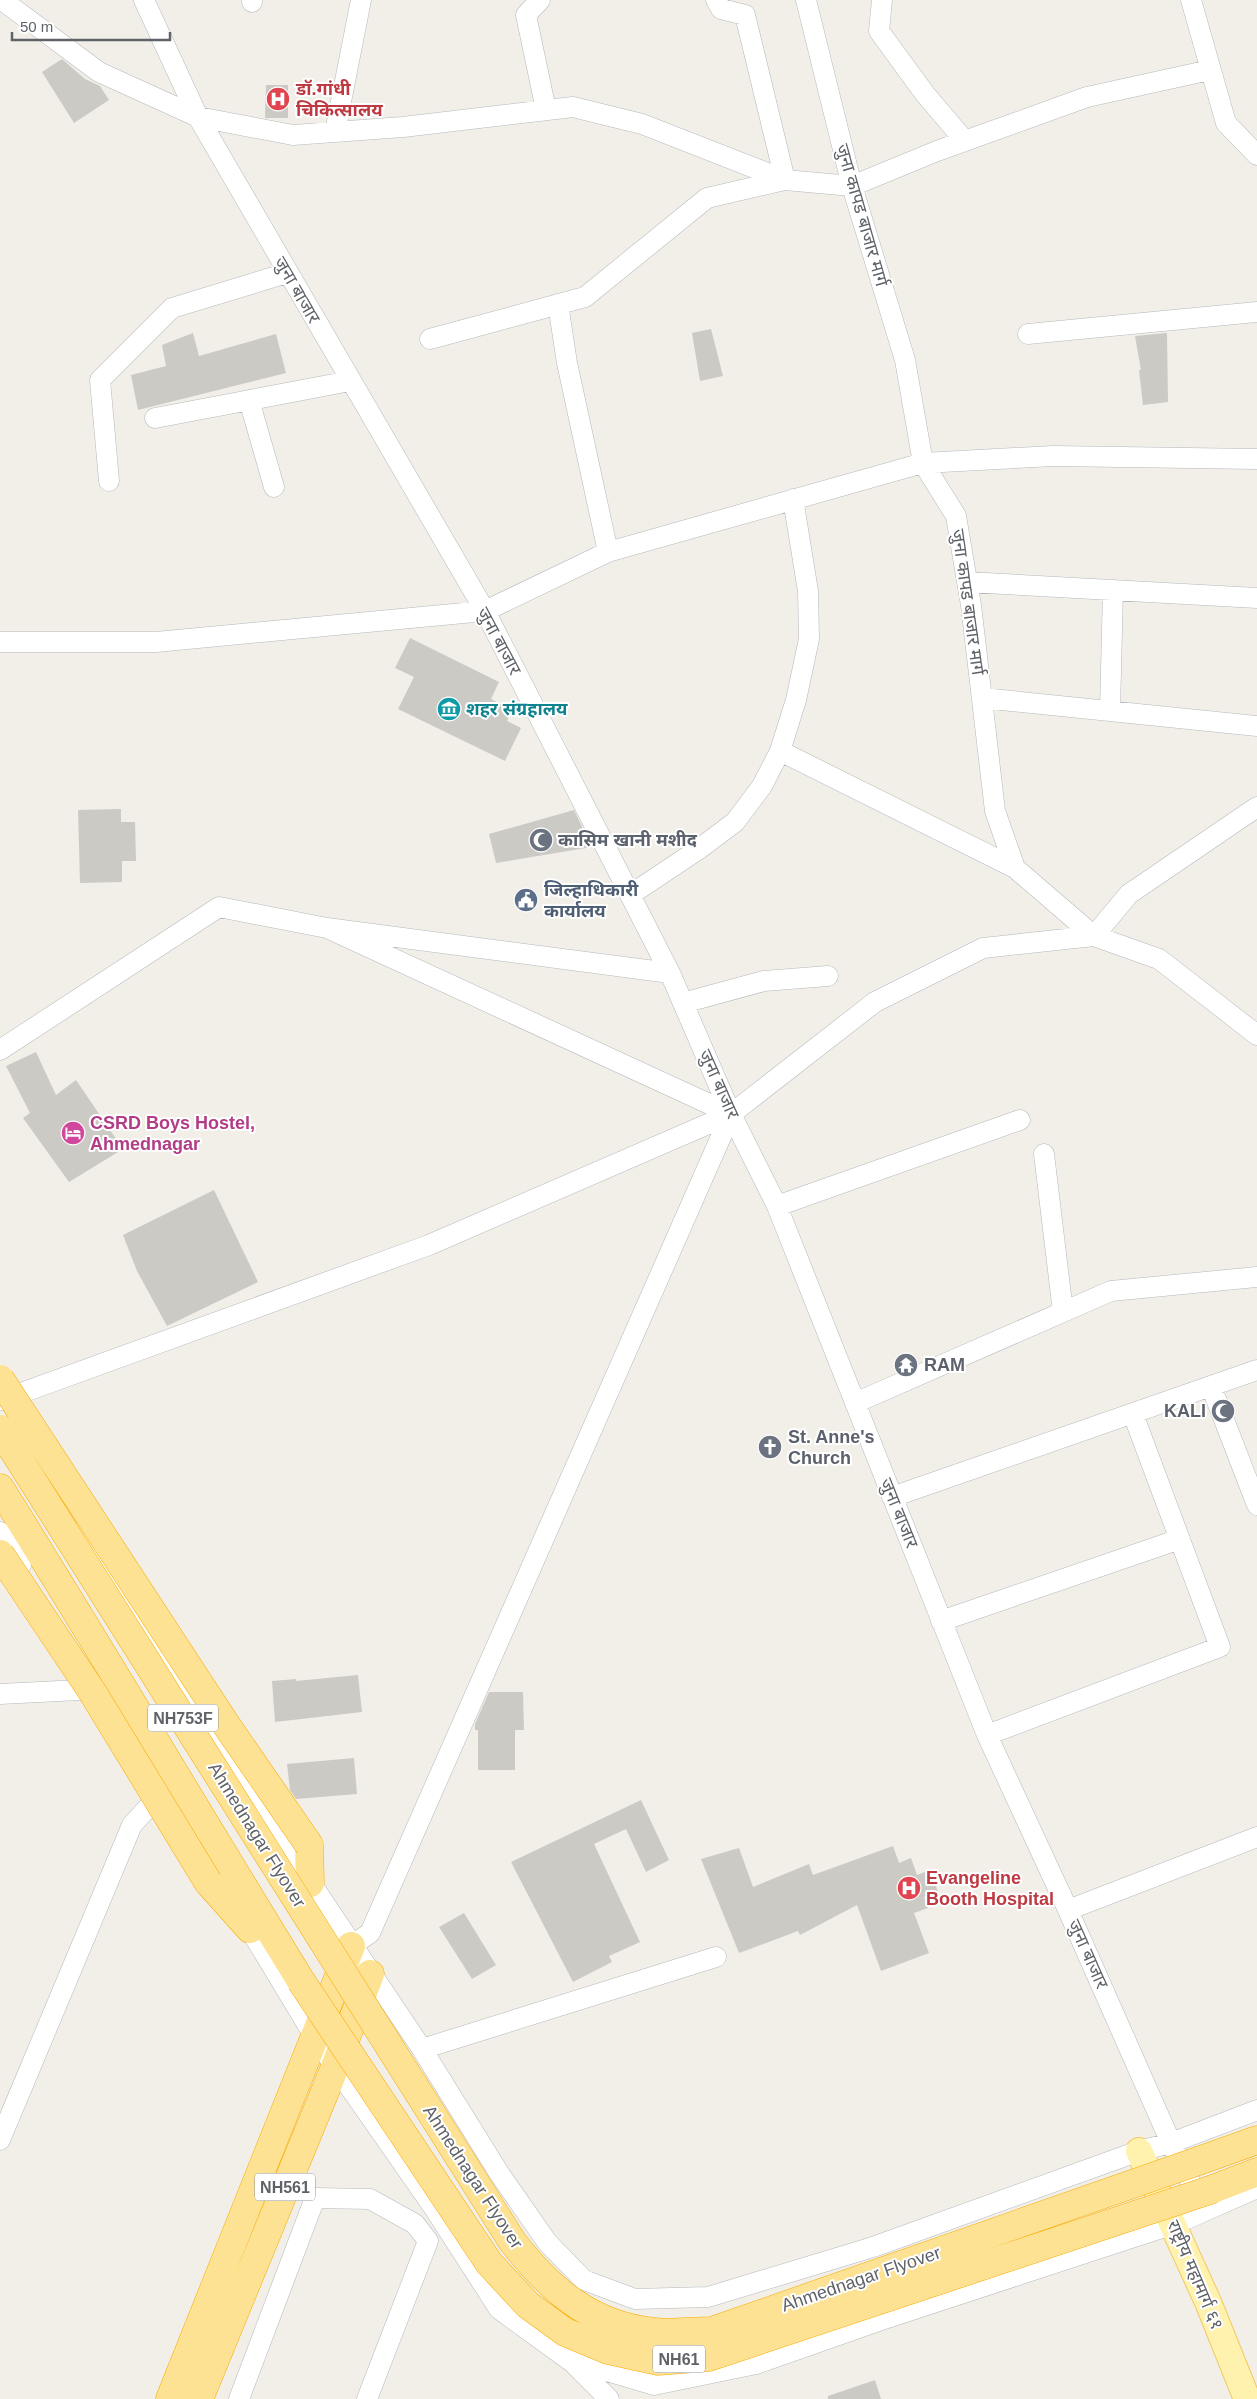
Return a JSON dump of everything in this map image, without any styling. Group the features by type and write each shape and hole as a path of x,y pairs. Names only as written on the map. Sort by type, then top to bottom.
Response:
{"highway":[{"path":"1,1392 309,1845 310,1883"},
{"name":"Ahmednagar Flyover","path":"0,1429 512,2241 536,2272 574,2304 614,2325 655,2332 712,2331 1257,2140"},
{"name":"Ahmednagar Flyover","path":"0,1488 128,1694 301,1981 489,2263 528,2305 565,2332 608,2350 658,2361 709,2357 1209,2200 1257,2172"},
{"path":"0,1554 93,1694 208,1882 250,1928"},
{"path":"170,2399 316,2039 361,1939"},
{"name":"NH561","path":"199,2399 335,2067 370,1974"}],"main road":[{"name":"राष्ट्रीय महामार्ग ६१","path":"1140,2152 1173,2224 1247,2399"}],"street":[{"path":"2,0 99,72 198,117 293,135 403,127 573,107 642,124 785,180 852,186 965,141 1087,97 1210,70"},
{"name":"जुना बाजार","path":"144,0 198,117 485,612 670,973 731,1114 777,1206 987,1735 1068,1910 1171,2143 1209,2200"},
{"path":"335,132 361,0"},
{"path":"540,0 526,15 546,110"},
{"path":"716,0 721,9 745,15 785,180"},
{"name":"जुना कापड बाजार मार्ग","path":"806,0 852,186 905,360 923,463 956,516 967,582 995,811 1015,868 1094,936 1159,959 1257,1035"},
{"path":"882,0 879,31 925,94 965,141"},
{"path":"1192,0 1226,122 1257,155"},
{"path":"430,339 585,297 707,198 785,180"},
{"path":"109,482 100,380 172,308 288,273"},
{"path":"558,304 567,363 608,552"},
{"path":"1028,334 1257,312"},
{"path":"155,418 350,381"},
{"path":"249,400 274,487"},
{"path":"0,642 156,642 485,612 608,552 923,463 1053,456 1257,459"},
{"path":"630,895 699,849 735,822 762,786 780,751 796,700 809,639 808,591 793,499"},
{"path":"967,582 1257,598"},
{"path":"1110,711 1113,590"},
{"path":"982,698 1257,726"},
{"path":"780,751 1015,868"},
{"path":"731,1114 361,1939 310,1883 127,1600 1,1392 430,1245 731,1114 875,1002 983,948 1094,936 1129,894 1257,807"},
{"path":"0,1050 219,907 327,928 670,973"},
{"path":"327,928 731,1114"},
{"path":"683,1003 764,981 828,976"},
{"path":"777,1206 1020,1120"},
{"path":"1044,1154 1063,1312"},
{"path":"855,1403 1111,1291 1257,1277"},
{"path":"892,1497 1257,1370"},
{"path":"1211,1386 1257,1506"},
{"path":"987,1735 1220,1647 1133,1414"},
{"path":"0,1532 250,1928 316,2039 434,2208 499,2309 569,2360 609,2399"},
{"path":"942,1621 1180,1539"},
{"path":"0,1694 99,1689"},
{"path":"0,2140 132,1825 163,1791"},
{"path":"1068,1910 1257,1837"},
{"name":"NH561","path":"361,1939 370,1974"},
{"path":"422,2049 716,1957"},
{"path":"370,1974 422,2049 499,2173 547,2242 584,2280 635,2299 708,2297 872,2246 1140,2152 1171,2143 1257,2110"},
{"path":"569,2360 654,2385 756,2364 884,2319 1173,2224 1209,2200 1257,2188"},
{"path":"239,2399 315,2198 370,2199 415,2224 428,2242 367,2399"}],"building":[{"path":"62,59 85,79 100,86 109,100 74,123 42,72"},
{"path":"266,85 288,85 288,118 265,118"},
{"path":"711,329 723,376 700,381 692,333"},
{"path":"193,333 199,356 276,334 286,373 138,410 131,375 166,366 162,345"},
{"path":"1167,333 1168,402 1143,405 1139,370 1141,370 1135,336"},
{"path":"410,638 499,682 491,699 512,710 507,721 521,728 505,761 398,709 414,677 395,668"},
{"path":"121,809 121,822 135,822 136,861 122,861 122,882 80,883 78,810"},
{"name":"कासिम खानी मशीद","path":"574,810 592,847 496,863 489,834"},
{"name":"CSRD Boys Hostel, Ahmednagar","path":"36,1052 56,1095 76,1080 123,1149 69,1182 23,1118 30,1113 6,1066"},
{"path":"214,1190 258,1282 167,1326 137,1271 123,1235"},
{"path":"358,1675 362,1712 275,1722 272,1681 296,1679 296,1681"},
{"path":"489,1692 523,1692 524,1730 515,1730 515,1770 478,1770 478,1730 475,1730 475,1724"},
{"path":"354,1758 357,1794 296,1799 290,1790 287,1764"},
{"path":"641,1800 669,1860 646,1872 626,1829 594,1844 640,1942 609,1956 612,1962 573,1982 511,1862"},
{"path":"893,1846 899,1863 911,1858 917,1875 930,1870 938,1892 924,1897 928,1908 914,1913 929,1953 881,1971 857,1905 800,1935 798,1931 739,1953 701,1859 739,1848 753,1887 809,1864 813,1875"},
{"path":"464,1913 496,1965 472,1979 439,1927"},
{"path":"875,2380 881,2399 828,2399 828,2396"}],"place":[{"name":"डॉ.गांधी चिकित्सालय","path":"278,99"},
{"name":"शहर संग्रहालय","path":"449,709"},
{"name":"कासिम खानी मशीद","path":"541,840"},
{"name":"जिल्हाधिकारी कार्यालय","path":"526,900"},
{"name":"CSRD Boys Hostel, Ahmednagar","path":"73,1133"},
{"name":"RAM","path":"906,1365"},
{"name":"KALI","path":"1223,1411"},
{"name":"St. Anne's Church","path":"770,1447"},
{"name":"Evangeline Booth Hospital","path":"909,1888"}]}
